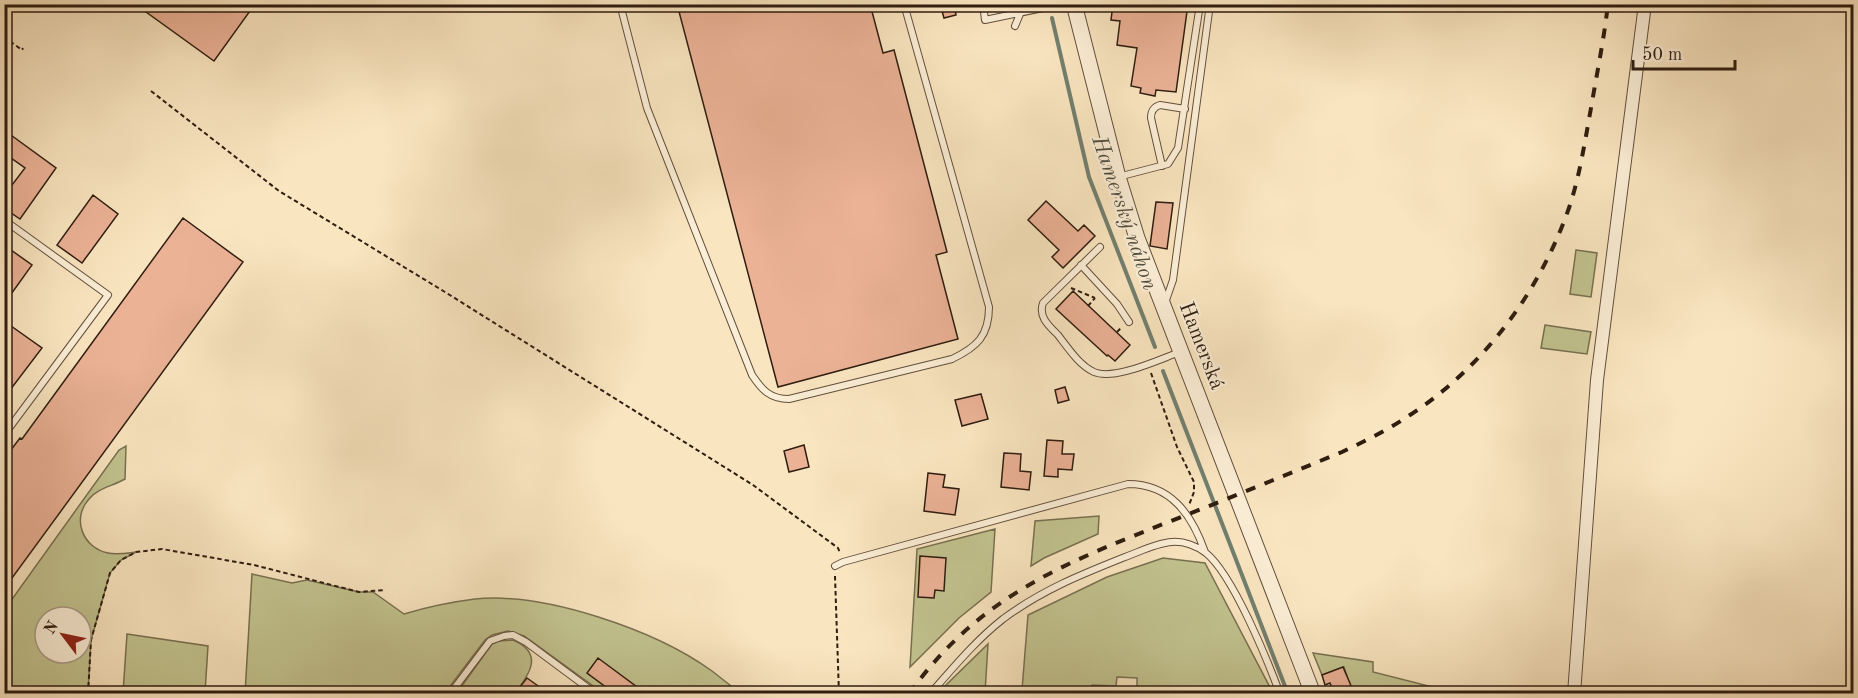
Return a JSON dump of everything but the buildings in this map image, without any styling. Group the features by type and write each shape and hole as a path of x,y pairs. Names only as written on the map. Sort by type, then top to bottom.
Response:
{"street":[{"name":"Hamerská","path":"1074,4 1118,177 1137,238 1313,693"},
{"path":"1574,693 1597,380 1645,4"}],"lane":[{"path":"620,4 647,108 752,375 764,392 772,397 789,399 952,359 975,346 984,335 989,322 989,307 907,5"},
{"path":"983,4 985,23 1062,4"},
{"path":"1118,177 1168,164 1178,148 1200,4"},
{"path":"1163,307 1173,280 1210,4"},
{"path":"1015,26 1020,14"},
{"path":"1162,166 1151,118 1152,111 1160,105 1185,110"},
{"path":"4,220 108,295 4,435"},
{"path":"1100,247 1046,299 1041,312 1045,321 1090,370 1103,374 1148,364 1181,352"},
{"path":"1081,265 1117,304 1129,322"},
{"path":"835,566 1128,484 1157,488 1174,500 1194,524 1205,552 1222,572 1243,611 1280,693"},
{"path":"930,693 982,637 1002,620 1051,587 1162,544 1184,543 1205,552"},
{"path":"450,693 490,641 504,636 513,636 526,642 596,693"}],"path":[{"path":"4,37 22,50 23,48"},
{"path":"151,91 279,191 455,298 753,485 838,548 843,562"},
{"path":"1065,281 1073,290 1093,300 1088,306"},
{"path":"1148,364 1177,447 1194,482 1193,498 1184,512"},
{"path":"88,693 91,640 110,573 121,560 136,552 162,549 254,565 359,592 385,590"},
{"path":"835,566 839,693"},
{"path":"4,691 18,693"}],"green space":[{"path":"1576,250 1597,253 1591,297 1570,294"},
{"path":"1545,325 1591,332 1587,354 1541,348"},
{"path":"126,446 125,479 93,495 81,515 82,532 86,539 99,550 115,554 136,552 121,560 110,573 93,633 93,605 33,605 33,665 90,665 88,693 5,693 5,609 119,450"},
{"path":"1099,516 1098,534 1031,566 1035,521"},
{"path":"995,529 991,592 959,618 910,667 917,549"},
{"path":"1163,558 1205,563 1273,693 1145,693 1145,690 1137,690 1137,678 1117,677 1116,686 1092,685 1091,693 1029,693 1029,690 1022,690 1028,615 1107,577"},
{"path":"252,574 292,583 307,580 359,592 373,592 404,614 475,599 503,598 566,608 630,628 661,641 712,671 740,693 603,693 524,636 508,631 492,635 485,640 445,693 245,694"},
{"path":"127,634 208,646 205,693 123,693"},
{"path":"513,640 523,645 531,657 529,671 515,693 456,694 492,644 498,641"},
{"path":"988,644 985,693 940,693 946,685"},
{"path":"1313,653 1373,662 1373,672 1456,693 1368,694 1366,689 1354,693 1338,693 1351,688 1344,667 1322,675"}],"waterway":[{"name":"Hamerský náhon","path":"1052,18 1089,177 1155,347"},
{"name":"Hamerský náhon","path":"1163,371 1288,694"}],"railway":[{"path":"909,694 937,659 966,630 997,605 1030,584 1102,549 1359,444 1410,415 1463,373 1507,324 1543,267 1558,236 1570,205 1579,169 1608,4"}]}
